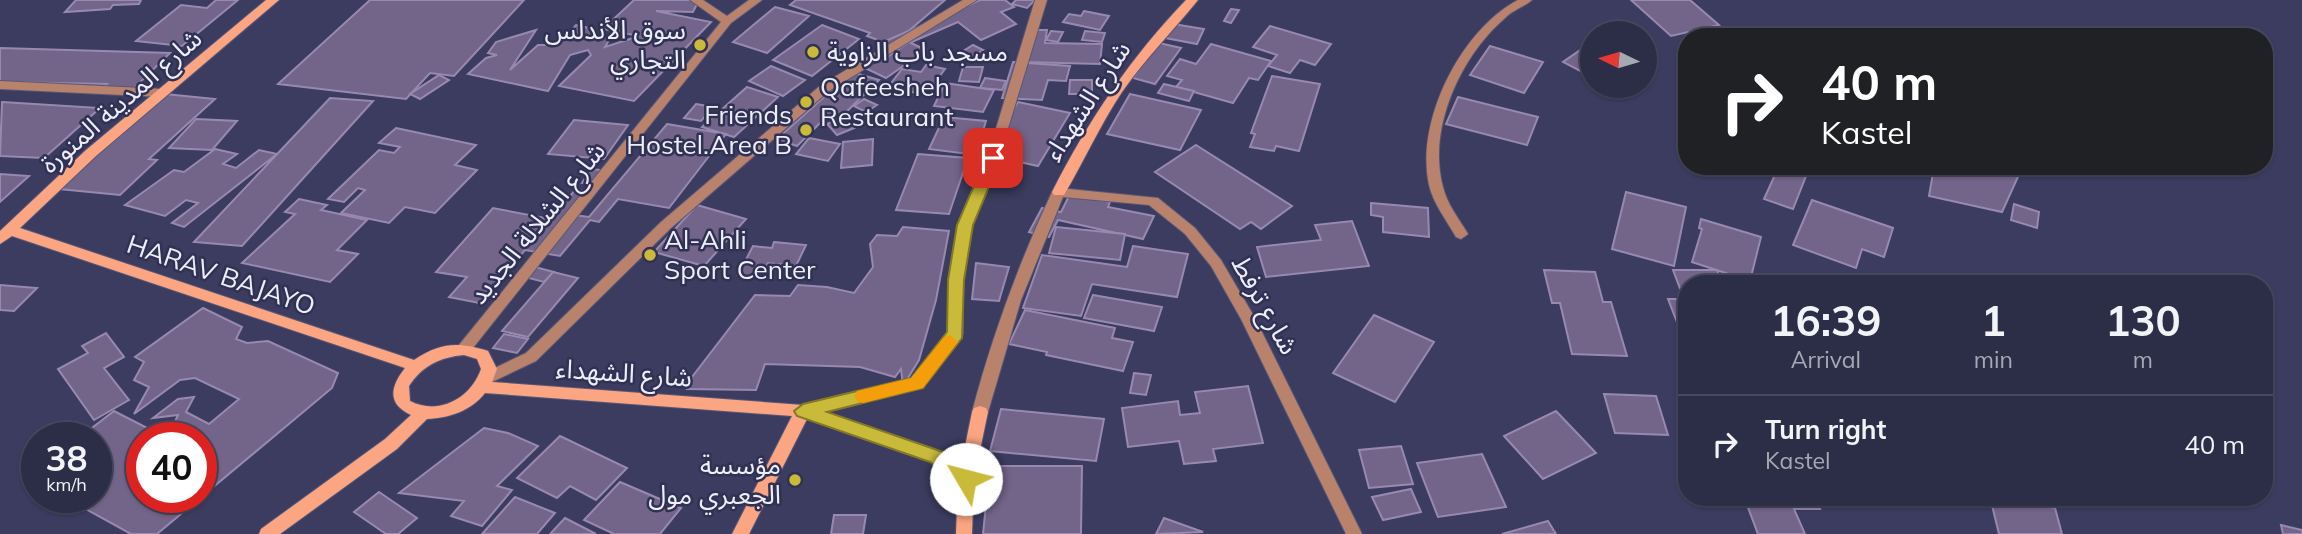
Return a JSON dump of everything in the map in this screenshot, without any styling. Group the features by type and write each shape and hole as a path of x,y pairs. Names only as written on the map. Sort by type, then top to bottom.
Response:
{"street":[{"name":"شارع المدينة المنورة","path":"5,235 91,153 273,0"},
{"path":"696,0 727,22"},
{"name":"شارع الشلالة الجديد","path":"464,349 727,22 756,0"},
{"path":"485,383 488,362 483,355 464,349 439,353 415,366 401,386 400,396 403,404 423,413 436,413 462,404 485,383 531,356 666,225 825,88 971,0"},
{"path":"740,534 803,411 916,383 956,334 956,280 965,225 993,158 1041,0"},
{"name":"شارع الشهداء","path":"964,534 966,479 980,412 990,372 1035,244 1081,146 1127,78 1192,0"},
{"path":"1461,234 1436,188 1431,161 1440,107 1451,83 1499,16 1526,0"},
{"path":"0,85 163,93"},
{"name":"شارع ترفط","path":"1059,192 1153,201 1190,231 1216,263 1248,318 1354,534"},
{"name":"HARAV BAJAYO","path":"5,235 415,366"},
{"name":"شارع الشهداء","path":"485,383 803,411 937,457 966,479"},
{"path":"267,534 391,444 423,413"}],"building":[{"path":"76,0 141,0 139,4 113,5 110,9 65,12"},
{"path":"216,0 238,0 182,46 136,41 181,5 207,8"},
{"path":"370,0 524,0 454,76 430,73 406,99 278,84"},
{"path":"634,0 699,0 693,12 656,11 711,22 634,101 559,86 591,55 588,50 570,55 548,91 468,74 486,58 497,55 488,53 496,42 536,30 510,70 538,45 558,45 576,25 589,28 594,36 611,37 605,47 639,36 603,29"},
{"path":"796,0 945,0 892,45 867,36 870,33 790,5"},
{"path":"980,0 1005,0 1014,7 1001,12 1016,24 981,40 958,22 893,50 883,42"},
{"path":"1016,0 1035,0 1027,8 1012,4"},
{"path":"1631,0 1690,0 1719,25 1678,28 1678,34 1671,36"},
{"path":"775,7 809,16 767,53 733,42"},
{"path":"1231,9 1239,10 1231,23 1224,21"},
{"path":"1084,11 1109,16 1100,30 1063,22 1069,14 1081,16"},
{"path":"1167,23 1204,29 1197,44 1160,37"},
{"name":"مسجد باب الزاوية","path":"822,25 859,39 812,76 773,60"},
{"path":"1270,26 1331,44 1315,65 1300,60 1290,73 1268,66 1277,55 1253,47"},
{"path":"1027,30 1047,30 1045,43 1102,44 1100,64 1022,62"},
{"path":"1051,31 1063,32 1058,42 1046,40"},
{"path":"1085,31 1105,33 1102,42 1082,40"},
{"path":"909,42 926,50 886,78 861,66 880,53 887,57"},
{"path":"1159,43 1181,48 1155,84 1133,78"},
{"path":"1211,44 1271,61 1258,80 1249,78 1233,103 1176,87 1182,80 1167,76 1180,59 1196,64"},
{"path":"973,45 983,50 970,59 960,53"},
{"path":"1490,46 1543,62 1524,93 1470,75"},
{"path":"0,48 170,53 128,94 97,93 107,84 0,82"},
{"path":"1580,50 1580,71 1563,62"},
{"path":"1013,62 1070,66 1066,81 1048,80 1042,100 1002,98"},
{"path":"926,65 945,69 926,95 888,87 902,69 921,72"},
{"path":"771,66 805,80 783,96 749,81"},
{"path":"963,67 983,67 979,82 959,81"},
{"path":"852,72 879,80 837,121 826,117 797,146 777,139"},
{"path":"439,75 449,80 420,99 410,94"},
{"path":"1272,76 1320,84 1299,151 1276,146 1274,151 1250,147 1255,134 1251,133"},
{"path":"985,78 1006,81 1002,90 980,88"},
{"path":"1070,80 1092,80 1092,94 1069,94"},
{"path":"945,83 994,90 983,112 934,106"},
{"path":"1164,84 1194,91 1189,101 1158,93"},
{"path":"747,87 778,97 734,137 702,127"},
{"path":"155,93 215,99 149,159 157,160 120,195 48,188"},
{"path":"1130,94 1201,110 1180,150 1107,134"},
{"path":"1458,97 1538,117 1527,145 1446,124"},
{"path":"330,98 373,101 242,246 194,242"},
{"path":"864,99 877,105 866,112 854,106"},
{"path":"2,102 100,108 44,158 0,156"},
{"path":"1018,102 1070,113 1038,166 984,154"},
{"path":"696,104 713,107 701,121 684,118"},
{"path":"849,115 859,126 837,135 827,124"},
{"path":"944,117 986,121 976,155 929,149"},
{"path":"196,119 237,121 212,150 169,148"},
{"path":"574,120 628,125 604,159 548,154"},
{"path":"667,124 726,134 669,208 618,199 599,222 590,220 560,256 525,250 479,303 449,297 467,277 436,272 493,208 550,219 576,189 593,192 574,215 589,217"},
{"path":"396,128 476,145 455,165 477,170 435,213 405,207 389,223 341,213 365,190 358,188 344,202 328,199 379,150 394,153 400,147 379,143"},
{"path":"809,138 840,144 828,161 796,154"},
{"path":"873,139 872,165 841,168 843,142"},
{"path":"1196,145 1292,206 1261,229 1251,222 1240,229 1155,172"},
{"path":"215,149 237,154 223,164 236,168 259,150 277,154 184,227 172,223 198,203 186,200 165,216 125,205 174,170 184,172"},
{"path":"918,154 968,158 949,214 896,210"},
{"path":"591,169 611,171 602,185 582,183"},
{"path":"0,174 29,176 0,202"},
{"path":"1775,175 1806,175 1793,209 1764,199"},
{"path":"1933,175 2019,175 2002,212 1929,196"},
{"path":"1626,192 1686,207 1674,266 1612,249"},
{"path":"1070,194 1110,202 1108,207 1154,216 1143,239 1058,220 1049,237 1029,232 1042,208 1061,212"},
{"path":"299,199 327,205 321,210 367,220 337,250 358,254 330,282 242,263 295,214 285,212"},
{"path":"1812,200 1893,228 1884,257 1862,249 1856,268 1793,245"},
{"path":"1371,203 1428,208 1429,237 1383,232 1383,217 1371,215"},
{"path":"2014,204 2039,212 2037,228 2011,220"},
{"path":"697,205 746,219 704,266 654,252"},
{"path":"1701,219 1761,237 1752,275 1732,275 1692,262 1702,229 1699,228"},
{"path":"1352,221 1369,266 1266,277 1257,247 1321,240 1315,225"},
{"path":"903,227 949,231 936,300 919,360 903,386 901,369 895,377 860,367 765,364 756,390 687,389 692,377 755,295 790,296 798,285 827,287 854,293 873,267 870,244 877,235 897,236"},
{"path":"1056,227 1125,234 1120,260 1049,253"},
{"path":"774,242 806,245 796,266 768,263 761,277 738,275 753,246 772,248"},
{"path":"1133,246 1188,254 1177,297 1092,284 1081,316 1023,308 1042,255 1127,267"},
{"path":"976,263 1009,267 999,301 972,299"},
{"path":"535,267 554,272 544,282 525,277"},
{"path":"1544,270 1595,272 1603,302 1611,302 1627,356 1572,354 1560,303 1552,303"},
{"path":"1673,270 1717,270 1719,275 1678,275 1678,283"},
{"path":"553,272 578,278 528,337 502,331"},
{"path":"0,285 37,288 14,311 0,310"},
{"path":"1093,295 1162,307 1154,331 1084,318"},
{"path":"1668,299 1678,299 1678,325"},
{"path":"203,308 242,327 236,339 247,343 268,341 338,373 332,388 217,484 217,422 211,422 239,399 195,378 180,380 134,414 149,387 134,380 144,362 135,357"},
{"path":"1025,310 1115,328 1112,338 1133,342 1123,371 1046,355 1047,352 1009,344"},
{"path":"1374,315 1434,342 1395,402 1333,373"},
{"path":"106,333 124,357 104,368 129,400 94,420 58,369 88,353 82,346"},
{"path":"504,334 528,339 517,353 493,348"},
{"path":"1134,373 1151,375 1146,395 1130,393"},
{"path":"1248,386 1263,443 1213,449 1216,461 1184,464 1179,441 1128,447 1122,408 1178,401 1180,415 1200,413 1195,392"},
{"path":"1604,394 1656,396 1668,435 1615,433"},
{"path":"194,397 186,412 205,422 175,422 178,415 153,418 178,399"},
{"path":"1001,409 1104,419 1096,461 990,451"},
{"path":"114,411 135,422 126,422 126,513 182,513 157,534 131,534 93,513 112,513 112,422 100,422"},
{"path":"1556,411 1596,453 1543,479 1504,436"},
{"path":"484,428 508,433 538,446 497,486 512,490 482,526 451,516 464,501 399,493"},
{"path":"560,436 627,468 596,500 570,486 557,498 517,478"},
{"path":"1401,446 1413,484 1369,488 1359,450"},
{"path":"1482,454 1506,507 1438,517 1417,463"},
{"path":"990,466 1082,466 1081,534 983,534"},
{"path":"620,482 681,508 660,534 614,534 584,520"},
{"path":"1411,489 1421,512 1383,520 1372,497"},
{"path":"379,492 417,518 398,534 386,534 354,512"},
{"path":"515,497 555,513 537,534 482,534"},
{"path":"1747,506 1818,506 1820,509 1794,509 1805,534 1758,534"},
{"path":"1992,506 2055,508 2062,534 1999,534"},
{"path":"834,515 866,515 863,534 831,534"},
{"path":"565,518 596,534 550,534"},
{"path":"1164,518 1203,532 1156,534"},
{"path":"1548,521 1556,534 1502,534"},
{"path":"2281,525 2302,530 2302,534 2283,534"}],"slow traffic":[{"path":"863,396 916,383 950,342"}],"place":[{"name":"سوق الأندلس التجاري","path":"700,45"},
{"name":"مسجد باب الزاوية","path":"813,52"},
{"name":"Qafeesheh Restaurant","path":"806,102"},
{"name":"Friends Hostel.Area B","path":"806,130"},
{"name":"Al-Ahli Sport Center","path":"650,255"},
{"name":"مؤسسة الجعبري مول","path":"795,480"}],"route":[{"path":"966,479 937,457 803,411 916,383 956,334 956,280 965,225 993,158"}]}
